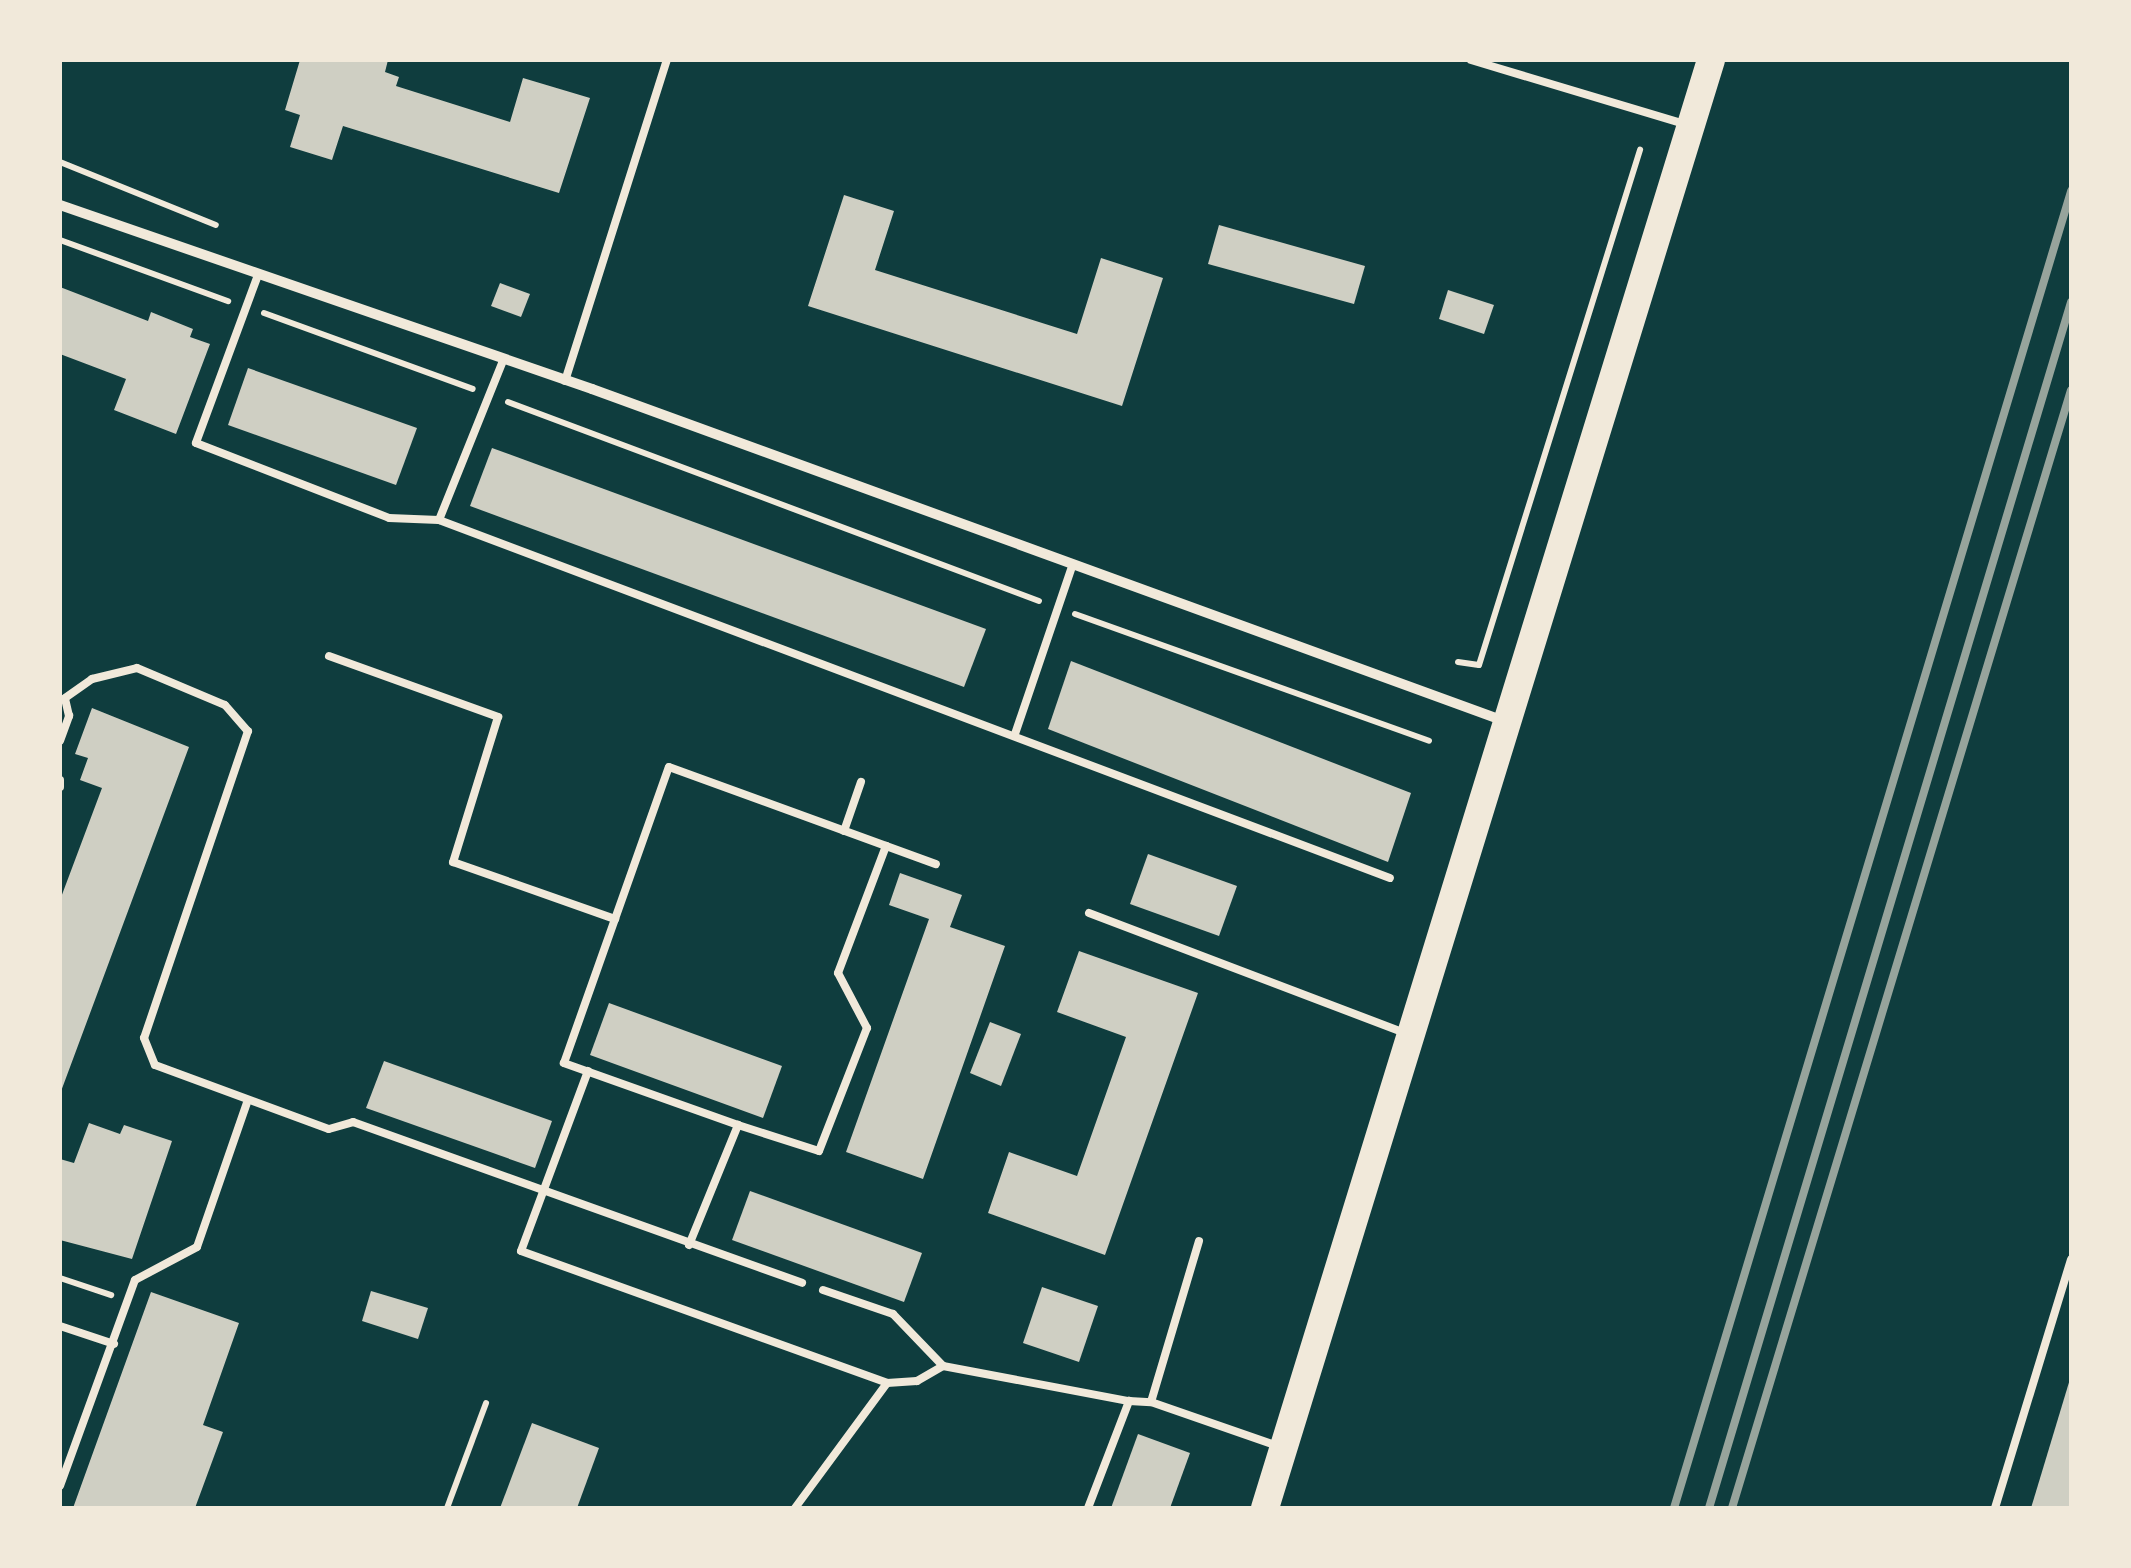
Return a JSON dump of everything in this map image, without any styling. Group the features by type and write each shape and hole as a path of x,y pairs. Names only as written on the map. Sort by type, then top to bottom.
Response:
{"highway":[{"path":"1265,1508 1711,60"}],"street":[{"path":"60,205 565,381 1508,722"}],"lane":[{"path":"565,381 668,60"},
{"path":"1471,60 1692,126"},
{"path":"258,275 196,443 389,518 440,520 1390,878"},
{"path":"440,520 502,361"},
{"path":"1015,734 1072,567"},
{"path":"329,656 498,717 452,862 615,919"},
{"path":"60,741 70,716 65,698 92,680 137,668 224,705 248,731 144,1038 155,1066 328,1129 354,1122 802,1283"},
{"path":"886,846 838,973 866,1028 820,1152 564,1063 670,768 936,864"},
{"path":"60,780 60,787"},
{"path":"844,830 861,782"},
{"path":"1089,913 1411,1036"},
{"path":"588,1071 521,1251 887,1383 917,1382 943,1366"},
{"path":"60,1486 135,1280 197,1247 248,1103"},
{"path":"690,1244 738,1124"},
{"path":"1151,1402 1199,1241"},
{"path":"1995,1508 2071,1259"},
{"path":"822,1290 893,1314 943,1366 1129,1402 1151,1402 1284,1448"},
{"path":"60,1326 114,1344"},
{"path":"795,1508 887,1383"},
{"path":"1088,1508 1129,1402"}],"path":[{"path":"1458,662 1480,665 1640,150"},
{"path":"60,162 216,225"},
{"path":"60,240 1429,741"},
{"path":"60,1278 128,1301"},
{"path":"448,1508 486,1404"}],"building":[{"path":"300,60 388,60 385,72 399,77 396,86 510,122 523,78 590,98 559,193 343,126 332,160 290,147 300,115 285,110"},
{"path":"844,195 894,211 875,270 1077,334 1101,258 1163,278 1122,406 808,306"},
{"path":"1219,225 1365,266 1354,304 1208,264"},
{"path":"500,283 530,294 521,317 491,306"},
{"path":"60,287 148,321 151,312 193,329 190,337 210,344 176,434 114,410 126,379 60,354"},
{"path":"1448,290 1494,305 1484,334 1439,319"},
{"path":"248,368 417,428 396,485 228,425"},
{"path":"492,448 986,629 964,687 470,506"},
{"path":"1071,661 1411,793 1388,862 1048,729"},
{"path":"92,708 189,747 60,1094 60,900 102,788 80,780 88,758 75,754"},
{"path":"1148,854 1237,886 1219,936 1130,904"},
{"path":"900,873 962,895 950,927 1005,946 923,1179 846,1152 929,919 889,905"},
{"path":"1079,951 1198,993 1105,1255 988,1213 1009,1152 1077,1176 1126,1037 1057,1012"},
{"path":"609,1003 782,1066 763,1118 590,1055"},
{"path":"990,1022 1021,1034 1001,1086 970,1073"},
{"path":"384,1061 552,1121 535,1168 366,1108"},
{"path":"89,1123 120,1134 124,1125 172,1141 132,1259 60,1240 60,1159 74,1163"},
{"path":"750,1191 922,1253 904,1302 732,1240"},
{"path":"1042,1287 1098,1306 1079,1362 1023,1343"},
{"path":"371,1291 428,1308 418,1339 362,1321"},
{"path":"151,1292 239,1323 203,1425 223,1432 195,1508 73,1508"},
{"path":"2070,1379 2071,1508 2031,1508"},
{"path":"532,1423 599,1448 577,1508 500,1508"},
{"path":"1138,1434 1190,1453 1170,1508 1111,1508"}],"railway":[{"path":"1674,1508 2071,191"},
{"path":"1709,1508 2071,302"},
{"path":"1732,1508 2071,390"}]}
